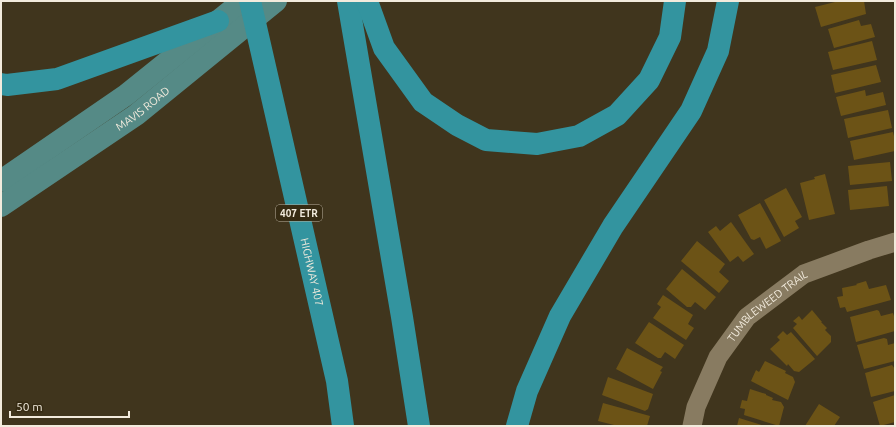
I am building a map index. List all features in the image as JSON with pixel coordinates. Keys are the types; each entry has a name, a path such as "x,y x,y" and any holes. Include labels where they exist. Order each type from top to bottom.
{"highway":[{"name":"HIGHWAY 407","path":"250,1 337,381 344,426"},
{"path":"348,1 419,426"},
{"path":"367,1 384,48 423,102 457,125 486,140 537,144 579,136 617,115 649,80 670,37 675,1"},
{"path":"518,426 527,391 560,316 613,226 691,111 718,52 728,1"},
{"path":"1,84 8,85 57,79 218,21"}],"main road":[{"name":"MAVIS ROAD","path":"1,181 126,96 243,1"},
{"name":"MAVIS ROAD","path":"1,206 136,115 224,45 276,1"}],"street":[{"name":"TUMBLEWEED TRAIL","path":"692,426 696,407 718,357 747,317 804,274 868,250 895,242"}],"building":[{"path":"839,1 864,1 866,14 821,27 815,7"},
{"path":"859,20 861,26 871,24 875,37 834,48 828,29"},
{"path":"872,41 877,60 833,70 828,52"},
{"path":"876,65 881,82 835,93 831,75"},
{"path":"865,90 866,96 883,92 886,105 841,116 836,97"},
{"path":"888,110 892,128 848,138 844,119"},
{"path":"893,132 895,151 854,160 850,141"},
{"path":"890,162 892,181 850,185 848,166"},
{"path":"825,174 835,214 809,220 800,183 815,179 814,177"},
{"path":"887,186 889,206 850,210 848,190"},
{"path":"786,188 802,217 795,221 799,228 784,237 764,200"},
{"path":"760,203 781,241 766,249 760,237 754,240 751,239 738,215"},
{"path":"731,222 754,254 743,262 738,256 730,262 708,232 716,226 720,231"},
{"path":"697,241 725,264 719,272 729,281 719,293 681,261"},
{"path":"682,269 716,297 705,310 695,302 691,307 687,307 666,289"},
{"path":"866,281 869,289 886,285 891,300 847,312 845,307 840,308 837,297 843,296 842,288 857,285 856,284"},
{"path":"663,295 693,315 688,324 694,328 686,340 653,318 661,307 657,304"},
{"path":"812,310 827,328 825,330 831,336 831,342 817,356 793,328 797,324 793,321 799,316 802,320"},
{"path":"877,310 881,316 893,313 895,319 895,331 856,342 850,317"},
{"path":"649,322 684,345 675,359 665,352 661,358 658,358 635,343"},
{"path":"783,331 787,335 791,332 815,359 799,372 794,371 788,364 787,366 770,349 780,340 777,337"},
{"path":"884,338 887,339 888,345 895,343 895,361 864,369 857,345"},
{"path":"627,348 663,367 653,389 616,369"},
{"path":"765,361 786,371 785,373 793,377 795,382 788,400 751,381 756,370 759,372"},
{"path":"892,365 895,369 895,391 871,397 865,373"},
{"path":"608,377 653,394 648,409 645,411 602,395"},
{"path":"750,389 766,394 773,398 772,400 781,402 784,407 779,426 744,415 745,409 740,408 742,400 747,401"},
{"path":"895,395 895,422 880,426 873,402"},
{"path":"603,403 650,416 647,426 618,426 598,421"},
{"path":"819,404 840,417 834,426 805,426"},
{"path":"739,418 765,426 737,426"}]}
